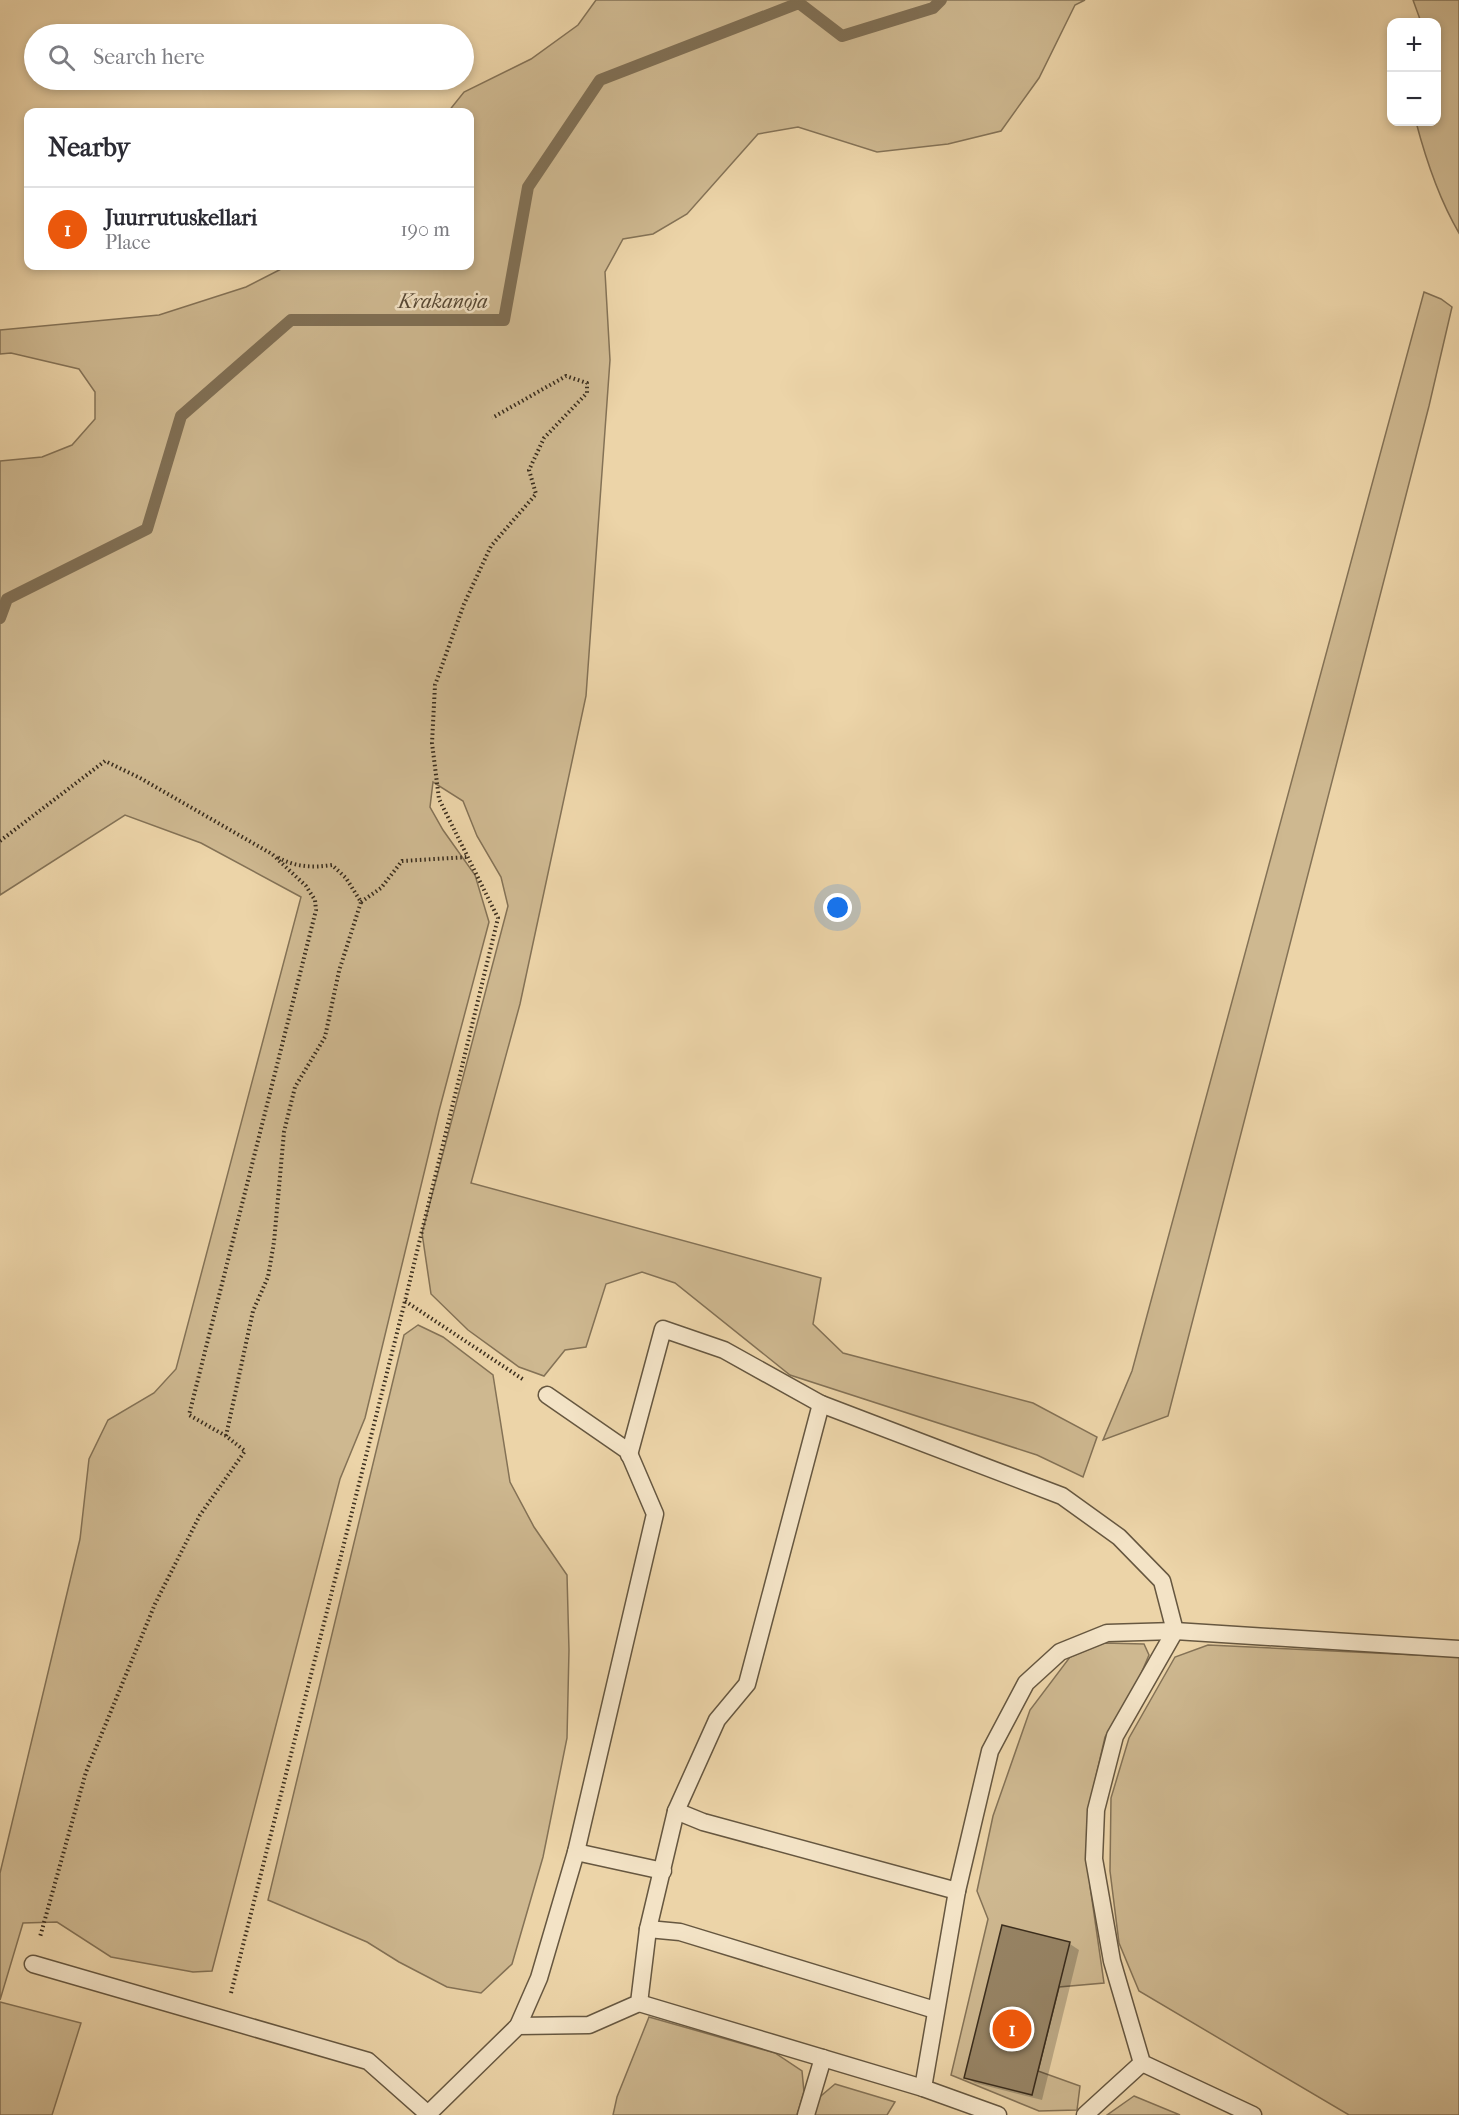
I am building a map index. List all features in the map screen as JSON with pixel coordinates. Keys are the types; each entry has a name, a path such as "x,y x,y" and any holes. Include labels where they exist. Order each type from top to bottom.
{"lane":[{"path":"629,1455 663,1329 724,1350 821,1404 1062,1496 1119,1537 1162,1581 1175,1630 1115,1736 1096,1810 1094,1858 1112,1961 1142,2063 1253,2115"},
{"path":"33,1964 369,2061 428,2115 518,2026 539,1978 576,1852 655,1514 628,1451 547,1395"},
{"path":"639,2003 648,1929 676,1811 717,1720 747,1684 821,1404"},
{"path":"923,2088 957,1891 990,1751 1026,1683 1060,1652 1107,1633 1175,1630 1459,1649"},
{"path":"676,1811 703,1822 957,1891"},
{"path":"576,1852 663,1871"},
{"path":"648,1929 680,1932 935,2010"},
{"path":"518,2026 589,2025 639,2003 923,2088 998,2115"},
{"path":"806,2115 823,2058"},
{"path":"1085,2115 1142,2063"}],"path":[{"path":"225,2018 405,1301 498,918 439,799 432,743 435,685 464,604 491,546 536,494 529,470 544,438 587,393 587,383 566,375 492,418"},
{"path":"0,841 105,761 140,778 288,863 311,868 332,865 346,878 361,902"},
{"path":"33,1964 86,1772 156,1604 200,1515 245,1451 226,1436 189,1414 316,910 315,900 306,886 272,854"},
{"path":"226,1436 253,1311 268,1277 274,1242 284,1132 295,1087 325,1037 339,971 361,902 381,888 402,861 468,857"},
{"path":"405,1301 547,1395"}],"shaded area":[{"path":"596,0 1085,0 1075,5 1039,78 1001,131 948,144 877,152 798,127 758,134 687,214 653,234 623,239 605,272 610,360 586,696 520,1004 471,1183 821,1278 813,1324 843,1353 1033,1403 1097,1437 1083,1477 1037,1455 790,1375 675,1283 642,1272 606,1284 586,1347 565,1350 544,1376 519,1367 468,1330 431,1294 422,1233 508,906 501,877 477,836 463,801 433,782 430,807 443,830 475,875 489,922 439,1111 365,1418 340,1479 212,1971 193,1972 111,1957 57,1922 23,1923 0,2000 0,1873 80,1539 89,1459 108,1420 154,1393 176,1369 301,897 201,843 125,815 0,895 0,461 42,457 72,445 95,419 95,392 79,369 11,353 0,354 0,330 159,315 246,287 279,270 474,270 474,108 451,108 464,92 474,90 474,87 531,59 578,25"},
{"path":"1413,0 1459,0 1459,233 1434,179 1417,126 1441,126 1441,18 1420,18"},
{"path":"1424,292 1441,299 1452,307 1429,406 1168,1416 1103,1440 1132,1371"},
{"path":"418,1325 443,1337 493,1375 510,1482 534,1527 567,1575 569,1650 567,1738 543,1857 512,1964 481,1993 447,1987 367,1942 268,1900 404,1335"},
{"path":"1104,1643 1144,1644 1149,1655 1134,1690 1105,1737 1088,1811 1090,1886 1104,1983 1059,1987 1038,2071 1080,2086 1077,2110 1039,2111 951,2075 988,1919 977,1891 993,1816 1030,1710 1070,1657"},
{"path":"1208,1645 1459,1657 1459,2115 1349,2115 1139,1991 1119,1943 1110,1871 1111,1798 1129,1738 1175,1657"},
{"path":"0,2002 81,2023 52,2115 0,2115"},
{"path":"649,2017 775,2053 802,2071 804,2092 797,2115 613,2115 617,2097"},
{"path":"835,2084 895,2102 887,2115 811,2115 815,2101"},
{"path":"1134,2096 1180,2115 1107,2115"}],"building":[{"path":"1002,1925 1070,1942 1032,2095 964,2078"}],"waterway":[{"name":"Krakanoja","path":"0,618 7,599 147,529 181,416 291,320 504,320 528,187 600,80 799,3 842,36 933,8 941,0"}],"place":[{"name":"Juurrutuskellari","path":"1012,2029"}]}
